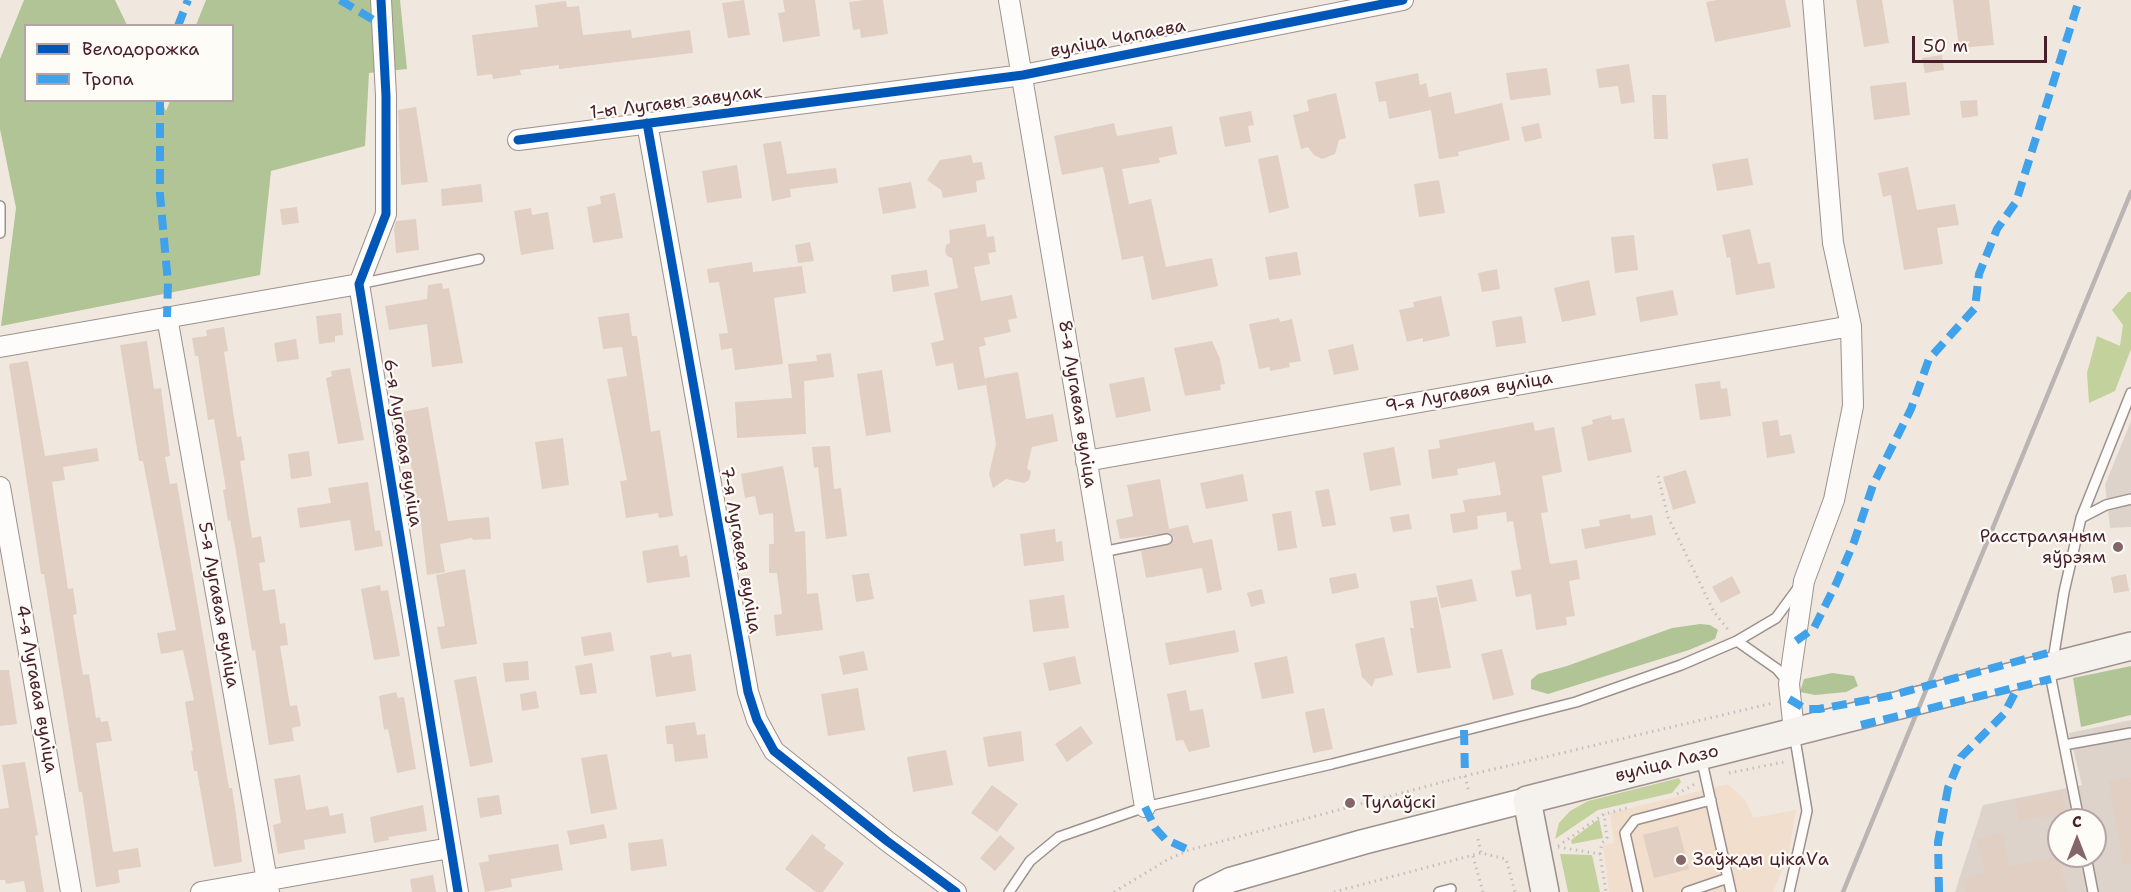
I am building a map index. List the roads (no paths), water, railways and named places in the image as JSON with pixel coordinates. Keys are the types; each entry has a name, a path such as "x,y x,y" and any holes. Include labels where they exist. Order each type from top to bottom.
{"main road":[{"name":"вуліца Лазо","path":"1527,800 1794,731 1919,702 2131,646"},
{"path":"1527,800 1545,892"}],"street":[{"path":"0,346 359,284 386,214 387,96 381,0"},
{"name":"8-я Лугавая вуліца","path":"1009,0 1145,807"},
{"name":"вуліца Чапаева","path":"838,98 1023,75 1402,0"},
{"path":"1794,731 1789,692 1804,581 1834,500 1853,406 1851,326 1833,243 1813,0"},
{"name":"1-ы Лугавы завулак","path":"518,140 838,98"},
{"name":"7-я Лугавая вуліца","path":"647,123 748,692 757,720 774,751 887,841 956,892"},
{"name":"6-я Лугавая вуліца","path":"359,284 458,892"},
{"name":"5-я Лугавая вуліца","path":"167,317 268,886"},
{"name":"9-я Лугавая вуліца","path":"1086,461 1851,326"},
{"name":"4-я Лугавая вуліца","path":"0,487 71,892"},
{"name":"вуліца Лазо","path":"1206,892 1527,800"},
{"path":"201,892 268,886 450,848"}],"lane":[{"path":"0,206 0,233"},
{"path":"359,284 479,259"},
{"path":"2077,808 2051,679 2052,666 2064,592 2081,518 2131,393"},
{"path":"2081,518 2106,505 2131,499"},
{"path":"1102,552 1167,539"},
{"path":"1009,892 1030,861 1059,837 1145,807 1332,764 1576,702 1681,665 1737,641 1776,618 1804,581"},
{"path":"1737,641 1777,669 1789,692"},
{"path":"1789,892 1807,811 1794,731"},
{"path":"2064,745 2131,733"},
{"path":"1701,756 1731,892"},
{"path":"1638,892 1625,833 1635,820 1711,800"},
{"path":"2088,868 2093,892"},
{"path":"1689,892 1728,878"},
{"path":"1440,892 1451,889"}],"railway":[{"path":"1843,892 2131,192"}],"place":[{"name":"Расстраляным яўрэям","path":"2118,547"},
{"name":"Тулаўскі","path":"1350,803"},
{"name":"Заўжды цікаVа","path":"1681,860"}]}
